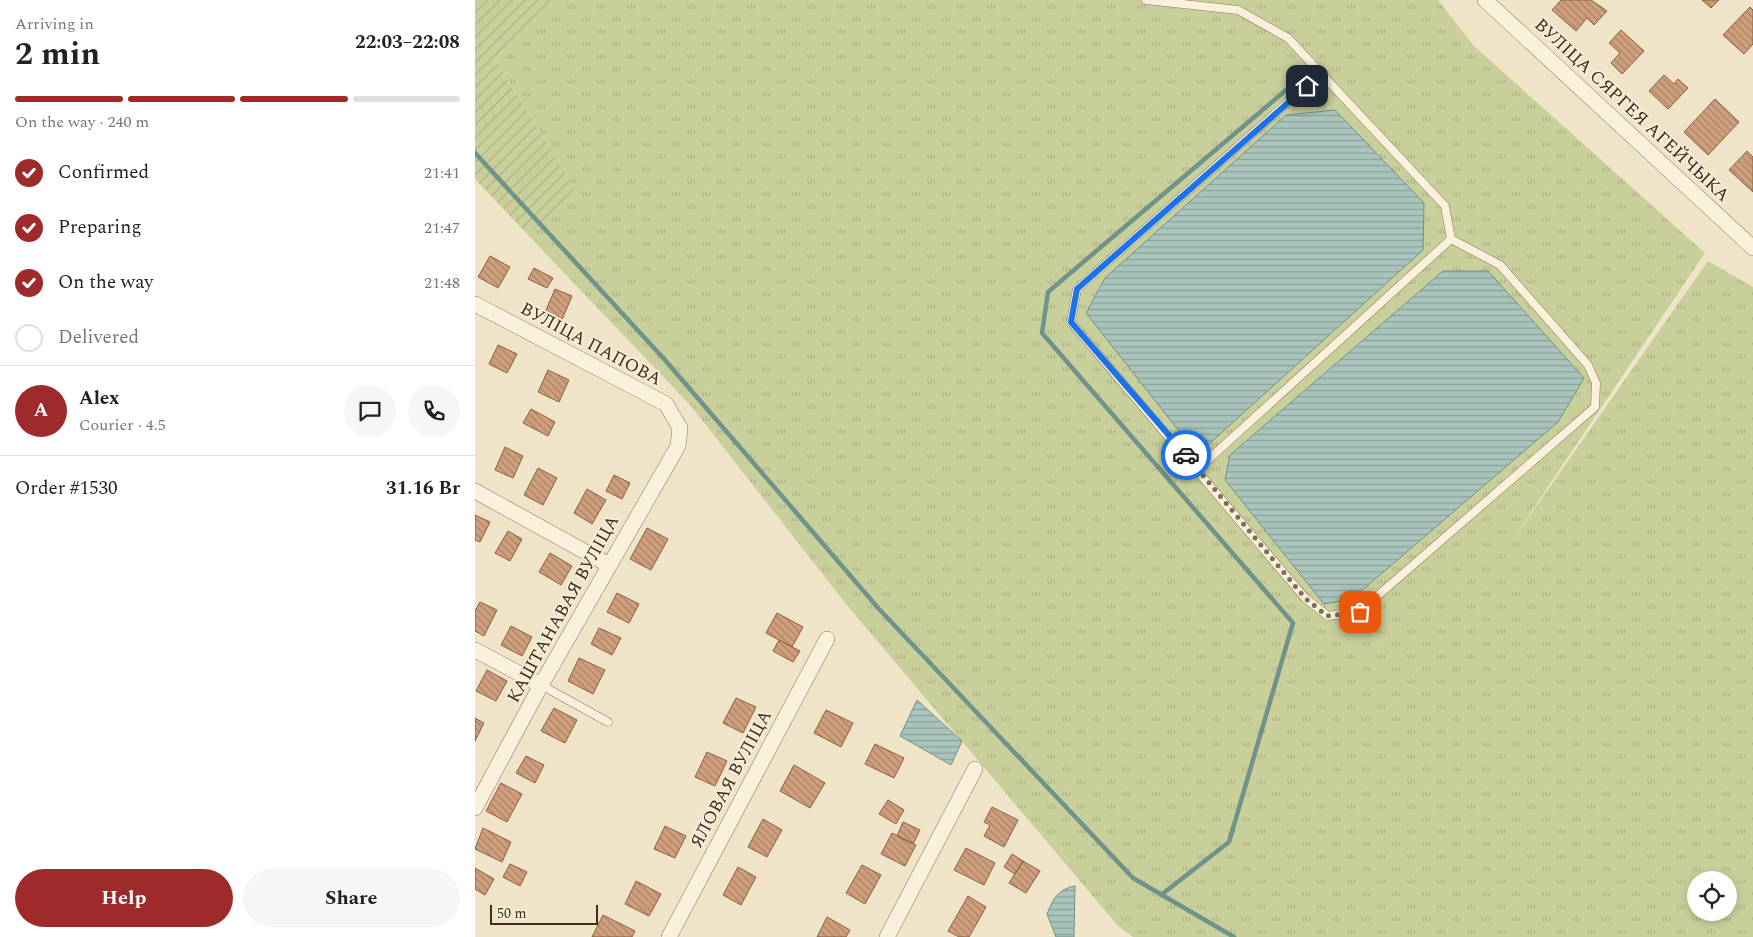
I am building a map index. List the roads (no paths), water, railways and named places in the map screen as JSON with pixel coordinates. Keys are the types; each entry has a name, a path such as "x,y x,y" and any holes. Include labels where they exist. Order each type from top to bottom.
{"street":[{"name":"ВУЛІЦА СЯРГЕЯ АГЕЙЧЫКА","path":"1485,0 1753,248"},
{"name":"ВУЛІЦА ПАПОВА","path":"475,304 666,404 680,428"},
{"name":"КАШТАНАВАЯ ВУЛІЦА","path":"475,808 541,685 678,446 680,428"},
{"path":"475,491 609,565"},
{"name":"ЯЛОВАЯ ВУЛІЦА","path":"669,937 827,639"},
{"path":"475,650 541,685"},
{"path":"887,937 975,769"}],"lane":[{"path":"1146,0 1237,10 1288,38 1445,206 1451,238"},
{"path":"1321,74 1077,289 1071,322 1198,469 1305,598 1327,616 1360,612 1595,407 1596,383 1587,365 1500,265 1451,238"},
{"path":"1198,469 1451,238"},
{"path":"541,685 608,722"}],"water":[{"path":"1335,110 1424,203 1423,250 1208,445 1186,440 1086,313 1105,278 1286,115"},
{"path":"1443,271 1488,271 1584,378 1558,422 1352,599 1324,604 1225,480 1230,455"},
{"path":"917,700 962,741 951,765 900,736"},
{"path":"1075,886 1074,937 1056,937 1047,914 1060,892"}],"waterway":[{"path":"1161,895 1229,842 1293,623 1042,333 1048,292 1292,85"},
{"path":"475,153 665,360 879,609 1133,878 1234,937"}]}
